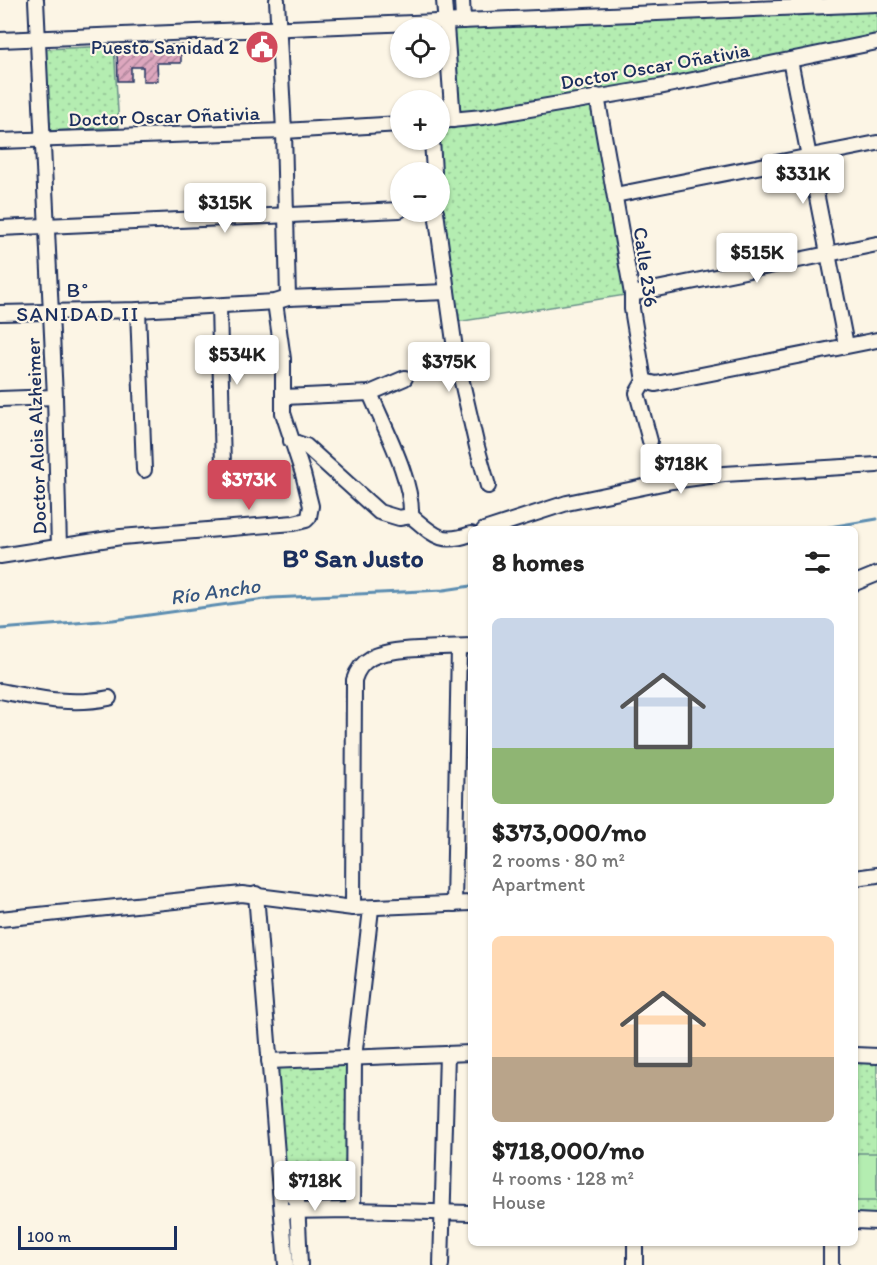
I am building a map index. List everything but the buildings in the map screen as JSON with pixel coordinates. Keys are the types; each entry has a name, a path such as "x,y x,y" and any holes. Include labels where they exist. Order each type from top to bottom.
{"street":[{"name":"Doctor Alois Alzheimer","path":"36,0 56,397 59,547"},
{"path":"0,556 122,537 294,523 306,520 310,511 310,500 283,413 281,300 286,215 277,0"},
{"path":"444,0 445,18"},
{"path":"462,0 463,21"},
{"path":"450,22 713,5 877,4"},
{"path":"0,40 390,24"},
{"name":"Doctor Oscar Oñativia","path":"450,121 659,87 877,42"},
{"path":"790,60 846,345"},
{"name":"Calle 236","path":"597,96 632,294 632,309 644,381 637,393 650,441"},
{"name":"Doctor Oscar Oñativia","path":"0,141 284,131 390,125"},
{"path":"615,195 877,143"},
{"path":"0,228 390,210"},
{"path":"437,222 456,356 477,447 489,486"},
{"path":"632,294 877,244"},
{"path":"0,313 138,310 447,292"},
{"path":"219,306 223,466"},
{"path":"138,310 144,470"},
{"path":"644,381 656,384 877,340"},
{"path":"284,397 370,393 405,378"},
{"path":"370,393 410,496 411,516"},
{"path":"0,399 56,397"},
{"path":"291,441 306,446 379,512 390,516 411,516 442,539 452,540 468,535"},
{"path":"496,526 567,502 672,481 724,474 877,465"},
{"path":"858,581 877,574"},
{"path":"352,908 354,680 356,672 369,659 377,655 465,647 454,904"},
{"path":"0,691 73,703 88,703 109,698"},
{"path":"858,878 877,875"},
{"path":"0,919 256,894 371,909 468,903"},
{"path":"256,894 286,1265"},
{"path":"352,1210 354,1058 371,909"},
{"path":"269,1061 468,1053"},
{"path":"441,1265 447,1054"},
{"path":"858,1055 877,1056"},
{"path":"279,1177 297,1201 300,1265"},
{"path":"282,1212 352,1210 468,1213"},
{"path":"858,1221 877,1222"},
{"path":"635,1246 635,1265"},
{"path":"831,1246 831,1265"}],"green space":[{"path":"877,4 877,42 598,97 632,294 451,323 441,222 450,222 450,162 438,162 434,150 450,150 450,119 452,119 449,78 450,22"},
{"path":"114,46 119,127 49,131 44,49"},
{"path":"858,1056 877,1056 877,1222 858,1221"},
{"path":"269,1061 354,1062 353,1210 298,1208 279,1177"},
{"path":"858,1153 877,1153 877,1201 858,1201"}],"waterway":[{"name":"Río Ancho","path":"836,526 877,519"},
{"name":"Río Ancho","path":"0,629 113,620 272,598 444,590 468,586"}],"place":[{"name":"Puesto Sanidad 2","path":"262,47"}],"district":[{"name":"B° SANIDAD II","path":"78,301"},
{"name":"Bº San Justo","path":"353,558"}]}
